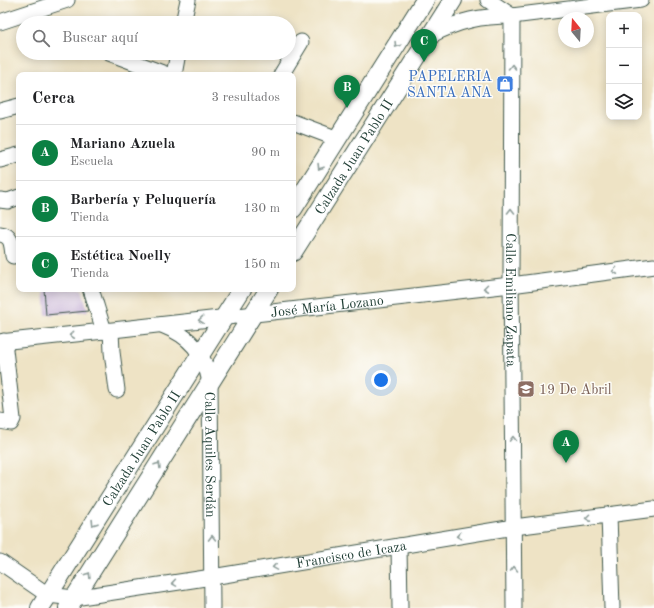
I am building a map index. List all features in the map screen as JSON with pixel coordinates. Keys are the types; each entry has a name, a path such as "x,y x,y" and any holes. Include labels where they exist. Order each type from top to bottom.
{"main road":[{"name":"Calzada Juan Pablo II","path":"296,204 425,0"},
{"name":"Calzada Juan Pablo II","path":"296,247 453,0"},
{"name":"Calzada Juan Pablo II","path":"44,602 240,292"},
{"name":"Calzada Juan Pablo II","path":"71,603 267,292"}],"street":[{"path":"18,16 67,0"},
{"path":"185,16 188,0"},
{"path":"488,0 512,16"},
{"path":"431,34 450,25 470,19 491,16 512,16 641,0"},
{"name":"Calle Emiliano Zapata","path":"512,16 511,285 514,608"},
{"path":"0,22 16,17"},
{"path":"296,49 300,42"},
{"path":"128,60 160,72"},
{"path":"175,72 177,60"},
{"path":"283,72 290,60"},
{"path":"0,111 16,107"},
{"path":"296,123 338,139"},
{"path":"0,160 16,156"},
{"path":"0,200 8,201 16,198"},
{"path":"0,234 4,234 9,237 12,243 13,256"},
{"name":"José María Lozano","path":"2,342 511,285 654,266"},
{"path":"92,292 108,331 118,390"},
{"name":"Calle Aquiles Serdán","path":"161,325 173,329 193,344 201,355 207,368 210,382 212,608"},
{"path":"0,422 11,423 13,419 2,342"},
{"name":"Francisco de Icaza","path":"44,602 71,603 212,577 514,527 654,509"},
{"path":"609,515 612,608"},
{"path":"399,546 400,608"},
{"path":"0,562 44,602"}],"building":[{"path":"44,292 83,292 88,311 46,315"}],"place":[{"name":"Estética Noelly","path":"424,62"},
{"name":"PAPELERIA SANTA ANA","path":"505,84"},
{"name":"Barbería y Peluquería","path":"347,108"},
{"name":"19 De Abril","path":"526,389"},
{"name":"Mariano Azuela","path":"566,463"}]}
